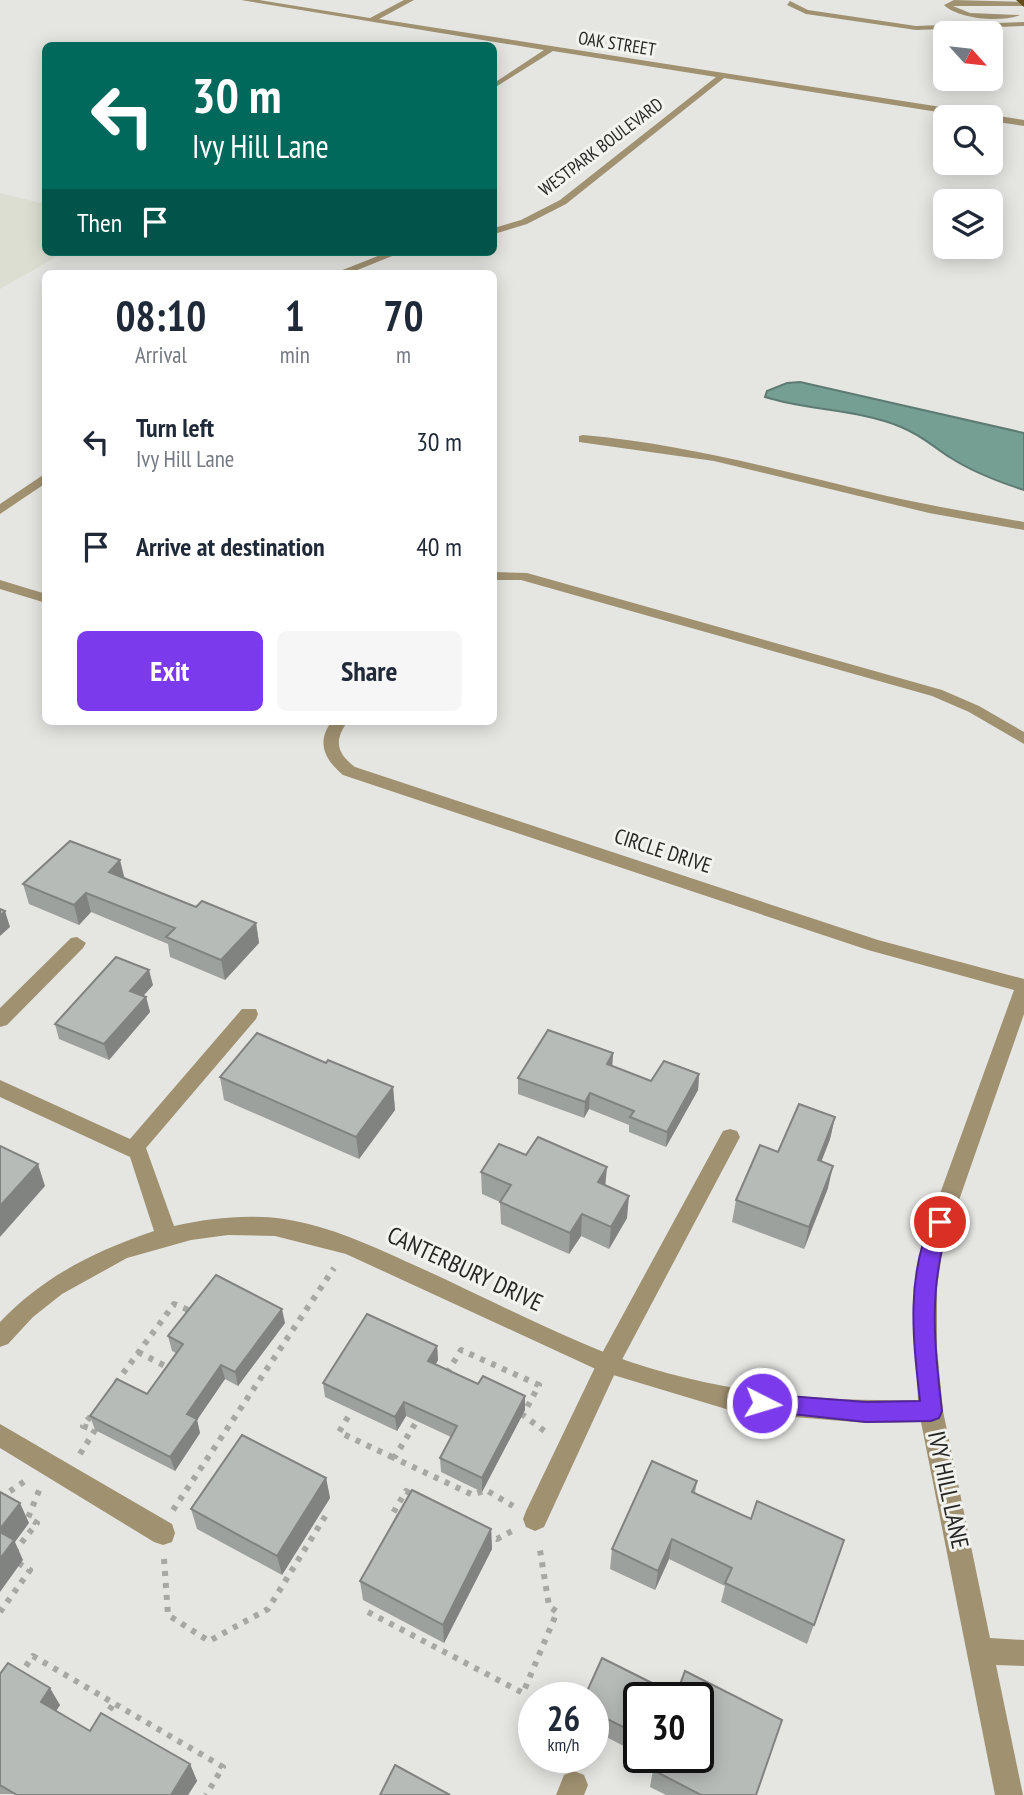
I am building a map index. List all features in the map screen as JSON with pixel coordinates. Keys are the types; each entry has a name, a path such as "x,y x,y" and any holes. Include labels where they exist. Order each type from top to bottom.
{"main road":[{"path":"1020,0 1024,4"}],"street":[{"name":"OAK STREET","path":"245,0 933,109"},
{"path":"371,20 410,0"},
{"path":"790,3 806,12 916,28 1024,24"},
{"path":"1022,15 970,10 957,6 1024,4"},
{"path":"497,84 551,49"},
{"name":"WESTPARK BOULEVARD","path":"497,230 524,222 563,202 722,76"},
{"path":"1003,120 1024,123"},
{"path":"348,270 386,256"},
{"path":"583,439 625,441 718,457 929,510 1024,526"},
{"path":"0,510 42,480"},
{"path":"497,576 522,576 899,681 974,709 1024,739"},
{"path":"0,584 42,597"},
{"name":"CIRCLE DRIVE","path":"337,725 328,738 329,750 335,761 349,771 874,945 1024,987"},
{"path":"0,1020 77,943"},
{"name":"IVY HILL LANE","path":"1009,1795 982,1651 931,1411 924,1289 932,1246 1024,987"},
{"path":"133,1150 249,1014"},
{"path":"0,1088 138,1152 167,1236"},
{"path":"535,1519 608,1364 730,1137"},
{"name":"CANTERBURY DRIVE","path":"0,1336 44,1296 87,1267 130,1247 167,1236 222,1226 266,1226 312,1233 352,1247 608,1364 736,1401 866,1412 931,1411"},
{"path":"0,1435 161,1532"},
{"path":"982,1651 1024,1653"}],"path":[{"path":"326,1515 268,1609 209,1641 167,1615 161,1532 334,1268"},
{"path":"107,1395 174,1304 191,1311"},
{"path":"443,1381 461,1350 539,1385 523,1415 568,1449"},
{"path":"138,1352 171,1370"},
{"path":"0,1612 30,1570 10,1558 37,1523 29,1518 58,1470 95,1430 83,1426 99,1405"},
{"path":"348,1417 339,1432 473,1495 486,1490 535,1519"},
{"path":"394,1458 415,1424"},
{"path":"401,1520 392,1516 406,1492 418,1497"},
{"path":"474,1527 497,1539 535,1519"},
{"path":"368,1612 523,1693 558,1612 549,1606 535,1519"},
{"path":"15,1681 33,1656 223,1767 205,1795"},
{"path":"96,1730 114,1703"}],"shaded area":[{"path":"0,193 42,203 42,256 58,256 0,289"},
{"path":"800,382 1024,433 1024,490 968,468 901,427 868,417 765,397 767,391 787,383"}],"building":[{"path":"70,841 120,860 109,872 196,907 202,901 256,923 221,960 166,937 175,928 86,893 74,905 23,884"},
{"path":"116,957 149,970 130,991 146,997 104,1044 55,1024"},
{"path":"548,1030 613,1053 607,1064 651,1081 664,1061 699,1074 667,1132 630,1117 634,1111 590,1093 585,1102 518,1078"},
{"path":"257,1033 326,1063 328,1060 393,1087 356,1137 220,1077"},
{"path":"799,1104 835,1117 818,1160 833,1166 809,1227 736,1200 760,1145 778,1152"},
{"path":"538,1137 607,1167 598,1182 629,1196 611,1227 582,1214 570,1233 500,1202 511,1185 481,1172 499,1144 526,1155"},
{"path":"0,1146 38,1164 0,1206"},
{"path":"216,1275 282,1309 235,1372 221,1365 187,1414 197,1419 170,1457 90,1416 117,1379 147,1394 183,1344 168,1336"},
{"path":"367,1314 437,1346 428,1361 478,1384 483,1376 525,1396 482,1478 440,1458 457,1426 404,1402 395,1417 323,1383"},
{"path":"242,1435 326,1478 277,1556 191,1509"},
{"path":"652,1461 697,1481 692,1492 751,1519 757,1501 844,1540 814,1625 725,1583 732,1568 672,1539 658,1571 612,1549"},
{"path":"412,1490 491,1529 443,1625 360,1581"},
{"path":"0,1492 20,1503 0,1529"},
{"path":"0,1532 14,1540 0,1559"},
{"path":"602,1658 650,1682 623,1682 623,1727 609,1720 609,1682 591,1682"},
{"path":"8,1663 50,1688 41,1702 90,1731 101,1713 190,1764 171,1795 17,1795 0,1785 0,1674"},
{"path":"685,1671 707,1682 681,1682"},
{"path":"714,1686 782,1720 756,1795 701,1795 659,1773 714,1773"},
{"path":"395,1765 450,1795 380,1795"}],"route":[{"path":"762,1403 866,1412 931,1411 924,1347 924,1289 932,1246 940,1222"}]}
